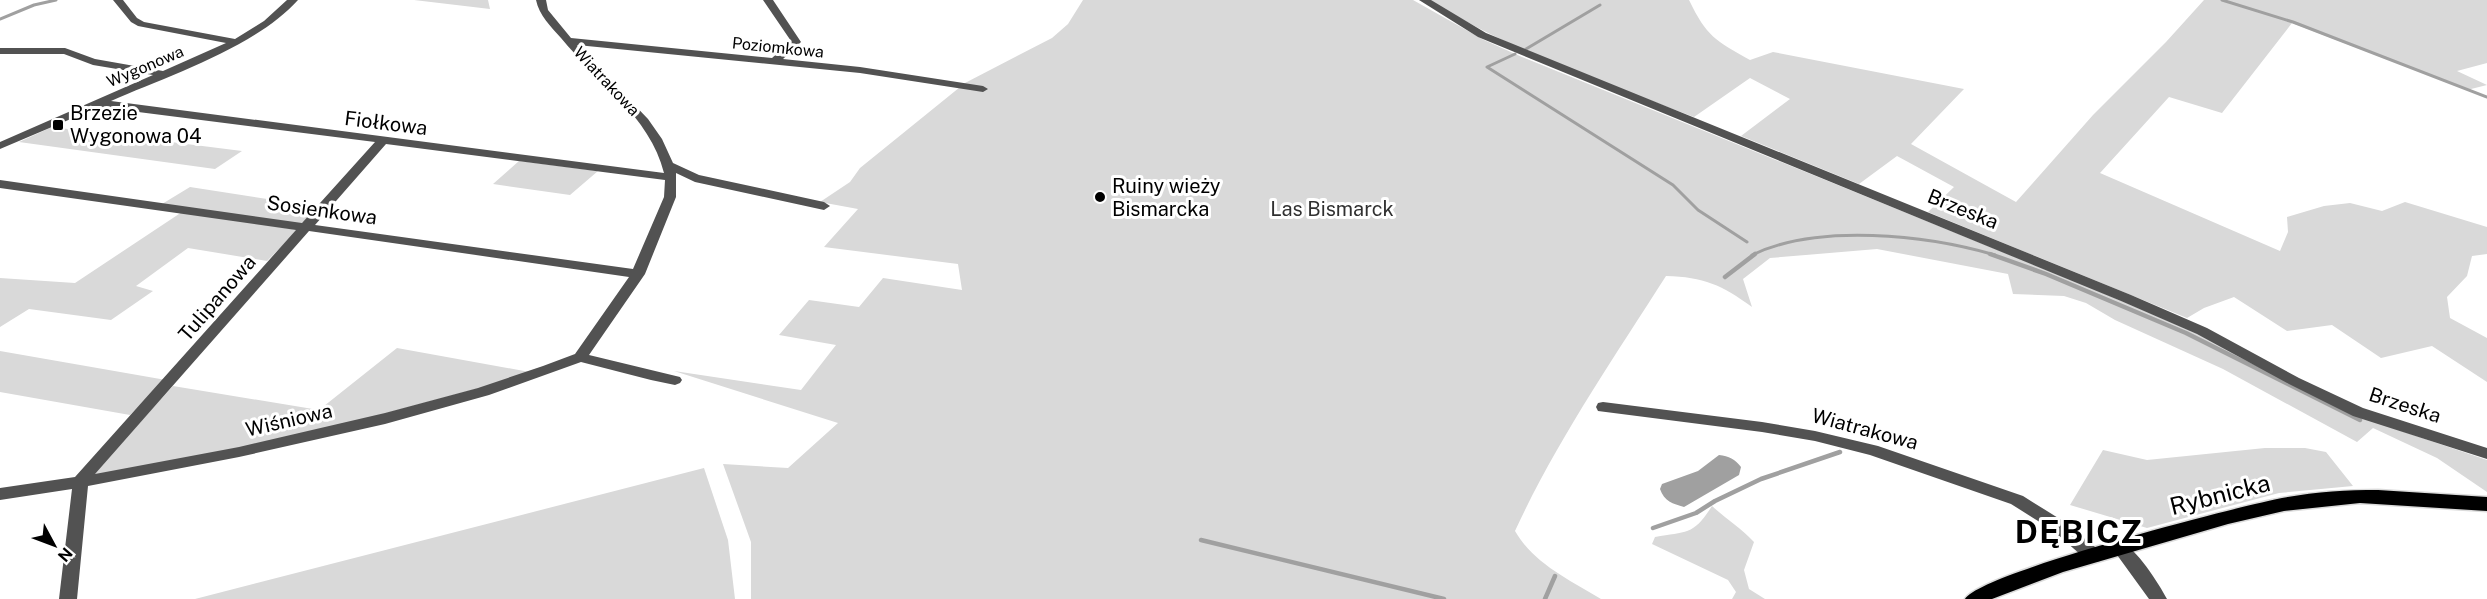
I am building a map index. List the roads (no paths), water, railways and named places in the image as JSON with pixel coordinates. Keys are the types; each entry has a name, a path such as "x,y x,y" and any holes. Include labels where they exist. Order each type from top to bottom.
{"main road":[{"name":"Rybnicka","path":"1975,599 2025,577 2224,517 2325,499 2358,497 2487,504"}],"street":[{"path":"118,0 134,20 141,24 237,42"},
{"name":"Wygonowa","path":"3,143 237,42 267,23 293,0"},
{"name":"Wiatrakowa","path":"542,0 543,9 585,60 636,110 671,176"},
{"path":"768,0 796,42 775,61"},
{"name":"Brzeska","path":"1424,0 1482,34 2126,297 2202,331 2294,381 2358,412 2482,451"},
{"name":"Poziomkowa","path":"569,41 860,70 983,89"},
{"path":"0,51 65,51 93,62 165,74"},
{"name":"Fiołkowa","path":"97,103 671,176"},
{"name":"Tulipanowa","path":"81,480 382,141"},
{"path":"671,176 696,177"},
{"path":"671,176 696,177 824,206"},
{"path":"671,176 670,197 638,274 580,357 649,377 675,380"},
{"name":"Sosienkowa","path":"0,184 638,274"},
{"name":"Wiśniowa","path":"0,494 158,469 400,416 538,374 580,357"},
{"name":"Wiatrakowa","path":"1603,406 1762,427 1815,436 1873,450 2017,500 2057,525 2094,556"},
{"path":"68,599 81,480"},
{"path":"2120,548 2136,566 2158,599"}],"waterway":[{"path":"0,19 34,5 56,0"},
{"path":"2222,0 2293,22 2487,97"},
{"path":"1526,49 1600,5"},
{"path":"1515,54 1487,67 1673,185 1698,210 1747,242"},
{"path":"1752,255 1779,245 1840,236 1906,238 1938,242 1995,255"},
{"path":"1725,277 1755,254"},
{"path":"1990,254 2046,274 2186,333 2360,420"},
{"path":"1653,528 1696,513 1715,501 1761,479 1840,452"},
{"path":"1201,540 1444,599"},
{"path":"1545,599 1555,576"}],"place":[{"name":"Brzezie Wygonowa 04","path":"58,125"},
{"name":"Ruiny wieży Bismarcka","path":"1100,197"}],"district":[{"name":"DĘBICZ","path":"2079,532"}],"park label":[{"name":"Las Bismarck","path":"1332,209"}]}
